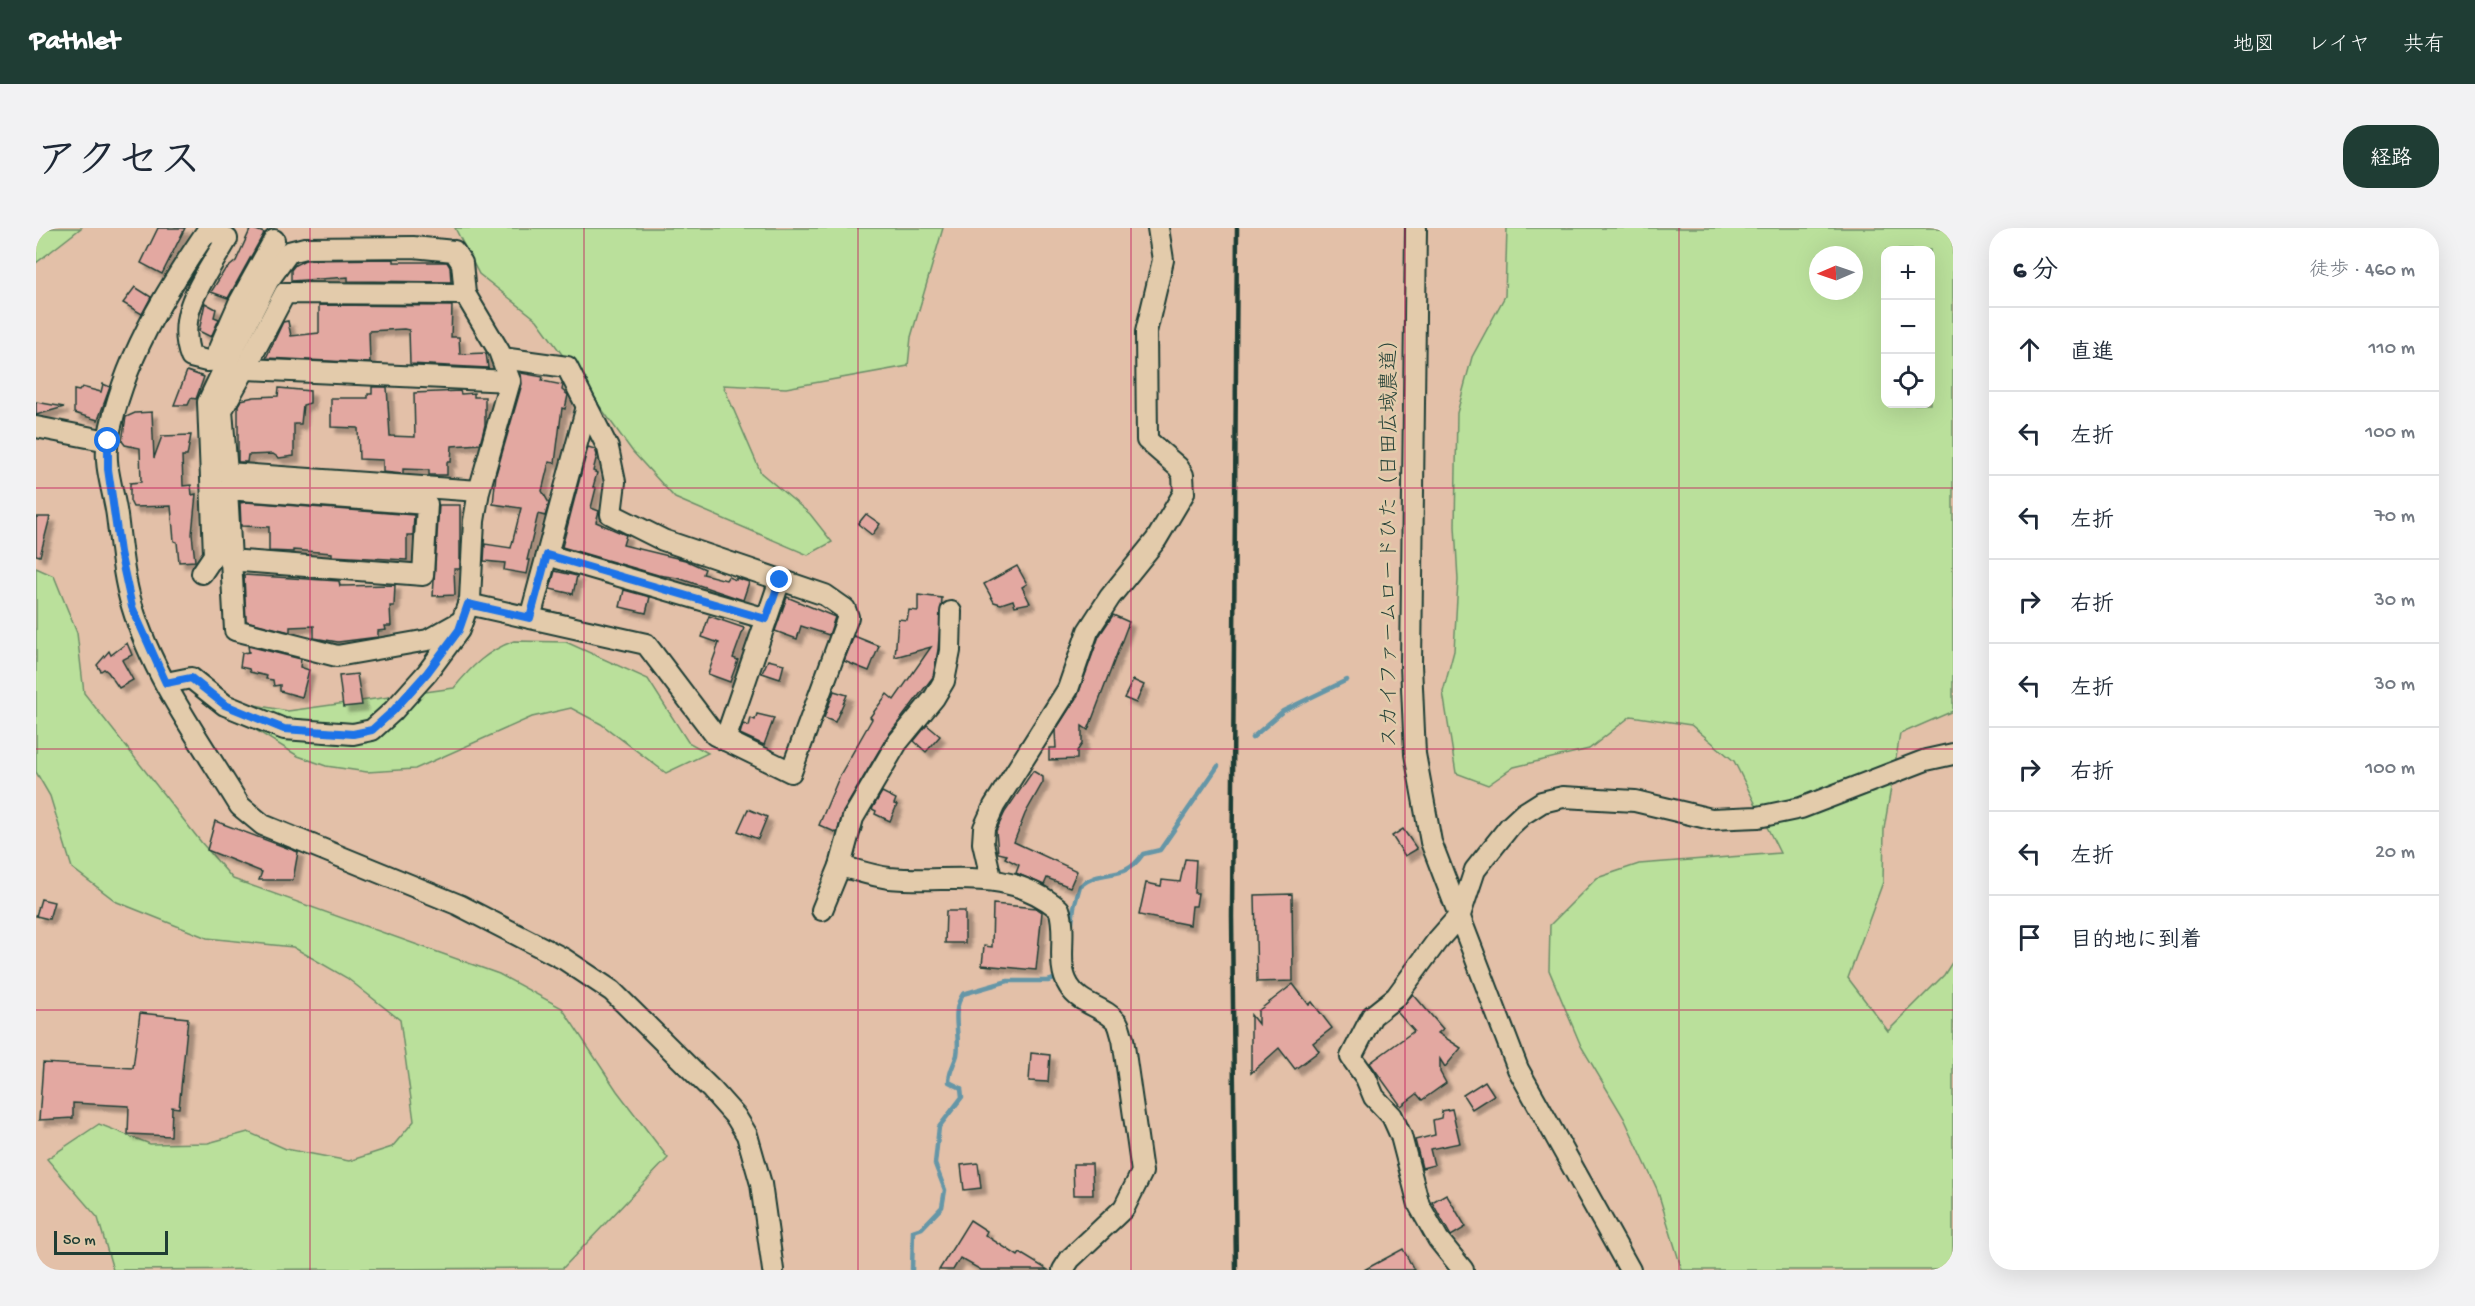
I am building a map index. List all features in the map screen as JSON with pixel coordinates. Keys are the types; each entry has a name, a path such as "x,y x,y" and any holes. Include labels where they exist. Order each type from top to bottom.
{"street":[{"path":"510,381 229,363 191,357 185,342 185,321 190,303 227,239 208,228 165,293 145,329 128,373 108,441 108,469 120,552 132,607 166,683 247,814 263,825 459,905 564,959 612,991 712,1090 736,1117 747,1135 761,1184 773,1270"},
{"path":"991,878 984,843 984,828 994,807 1068,689 1088,631 1110,597 1156,540 1184,493 1183,475 1178,467 1147,440 1146,332 1162,260 1158,228"},
{"name":"スカイファームロードひた（日田広域農道）","path":"1416,228 1411,665 1415,754 1431,842 1518,1069 1630,1270"},
{"path":"274,240 239,303 222,410 227,472 479,491"},
{"path":"166,683 191,678 225,705 284,729 353,734 372,730 393,711 427,673 459,630 465,613 479,491 510,381 502,358 465,294 462,263 454,251 413,247 305,248 289,252 268,281 208,402 214,555 202,573"},
{"path":"229,363 285,293 465,294"},
{"path":"229,560 423,575 427,504 226,489 229,560 235,630 337,656 428,640 465,613 530,618 646,644 715,735 791,772 848,617 844,609 825,595 663,540 611,514 615,482 608,448 567,367 502,358"},
{"path":"530,618 586,406"},
{"path":"36,427 108,441"},
{"path":"547,555 766,619"},
{"path":"725,740 780,580"},
{"path":"822,910 840,866 853,818 897,743 934,698 944,681 950,651 951,612"},
{"path":"1463,1270 1438,1239 1419,1204 1401,1136 1392,1116 1374,1097 1366,1078 1351,1057 1372,1016 1396,997 1437,941 1460,915 1474,870 1510,826 1522,814 1542,802 1563,797 1635,801 1711,819 1758,817 1801,808 1926,760 1953,754"},
{"path":"840,866 888,878 991,878 1041,897 1059,909 1062,921 1065,977 1078,998 1117,1022 1129,1066 1142,1172 1124,1208 1070,1259 1063,1270"}],"green space":[{"path":"36,228 81,228 36,263"},
{"path":"455,228 943,228 911,337 908,366 786,388 723,385 761,473 810,514 832,542 808,555 675,498 633,452 537,320 479,274"},
{"path":"1507,228 1953,228 1953,711 1900,734 1884,829 1883,882 1848,978 1888,1031 1944,975 1953,961 1953,1270 1682,1270 1657,1189 1624,1118 1581,1046 1549,970 1550,925 1597,878 1639,864 1780,853 1734,761 1691,725 1631,716 1589,749 1514,767 1488,785 1456,773 1443,692 1454,651 1458,580 1455,526 1457,413 1472,357 1505,296"},
{"path":"36,568 54,576 77,633 84,693 201,842 233,879 499,974 562,1008 617,1091 668,1158 563,1268 113,1270 98,1218 47,1159 99,1124 150,1144 208,1143 248,1132 286,1149 349,1161 392,1147 414,1121 400,1020 347,978 293,947 207,938 117,902 72,868 50,796 36,772"},
{"path":"514,641 566,642 648,679 688,742 708,753 666,773 601,724 571,708 532,717 415,769 367,772 326,766 298,756 228,713 238,702 288,711 454,688 481,660 496,649"}],"building":[{"path":"158,228 185,228 162,274 141,263"},
{"path":"251,228 264,233 228,298 211,292 224,271 236,261"},
{"path":"394,259 394,262 447,262 450,267 451,282 348,281 348,277 291,281 291,270 305,260"},
{"path":"135,287 151,297 142,314 123,303"},
{"path":"205,303 216,309 214,317 219,319 211,337 199,331"},
{"path":"319,305 452,306 451,337 459,337 460,354 486,353 488,368 410,364 409,330 404,329 369,331 370,363 266,358 283,322 288,321 291,336 319,333"},
{"path":"187,371 204,377 196,399 191,398 188,405 174,405"},
{"path":"521,373 543,377 542,381 563,385 562,390 568,395 565,409 562,408 555,463 549,462 542,491 549,503 545,516 538,514 527,560 530,560 527,574 504,570 505,563 484,561 485,544 511,548 521,508 493,504 496,474 522,384"},
{"path":"103,384 110,387 98,420 74,413 74,390 79,391 82,387 101,392"},
{"path":"372,387 387,387 390,436 415,437 414,393 460,391 461,394 474,393 474,397 485,397 485,425 480,444 452,446 451,462 447,462 447,475 429,475 429,470 403,469 403,474 383,472 383,460 359,459 358,428 331,427 331,398 368,398 368,394 372,394"},
{"path":"279,388 310,391 310,403 303,405 301,424 294,424 294,456 279,458 273,454 248,455 247,462 238,462 238,405 241,400 254,397 278,396"},
{"path":"36,402 64,407 36,415"},
{"path":"152,412 154,458 162,436 191,435 187,456 182,456 183,486 191,485 192,495 196,494 192,534 195,561 179,562 177,542 174,541 171,506 133,507 130,501 130,483 141,482 140,448 125,445 122,441 126,417 135,413"},
{"path":"588,447 595,449 597,455 593,471 597,473 593,487 596,488 591,508 599,511 596,522 626,535 623,545 685,560 705,569 703,574 726,580 728,577 749,582 743,600 678,578 658,575 562,547"},
{"path":"240,503 414,515 413,535 407,535 407,560 332,556 332,553 293,550 293,552 269,551 269,527 241,526"},
{"path":"439,505 460,505 460,569 454,569 455,595 433,596"},
{"path":"866,514 880,524 872,535 858,524"},
{"path":"36,517 50,517 40,556 36,555"},
{"path":"1017,566 1027,584 1022,587 1030,603 1015,606 1013,600 1001,604 994,602 984,584"},
{"path":"555,571 577,576 573,594 550,589"},
{"path":"244,575 339,581 340,586 395,585 394,606 390,606 391,626 385,626 386,630 378,631 378,637 338,642 314,638 314,626 290,627 290,632 246,621"},
{"path":"624,590 650,597 646,613 620,607"},
{"path":"918,595 942,598 938,650 933,677 887,737 843,812 837,833 819,825 840,775 872,719 870,717 887,694 894,700 931,647 895,657 898,619 907,620 909,610 918,611"},
{"path":"787,597 835,617 829,635 801,626 797,639 775,631"},
{"path":"1113,615 1129,622 1088,730 1082,726 1082,744 1077,751 1077,759 1049,760 1049,748 1056,748 1055,731 1078,695 1099,636"},
{"path":"709,616 744,628 733,658 738,660 730,682 708,674 719,643 702,637"},
{"path":"854,636 879,646 869,671 844,661"},
{"path":"127,643 132,655 122,660 133,680 119,688 108,672 104,669 101,671 97,665 109,651 111,655"},
{"path":"248,646 301,659 300,667 309,670 302,697 280,691 280,685 274,686 273,680 266,679 267,676 240,667 242,653 249,652"},
{"path":"768,660 784,664 780,679 762,673"},
{"path":"357,674 362,705 343,707 339,676"},
{"path":"1133,680 1144,685 1136,703 1124,698"},
{"path":"834,691 847,695 835,722 824,718"},
{"path":"757,714 774,718 764,745 740,734 743,724 749,726 751,718 755,720"},
{"path":"927,725 940,736 926,752 914,741"},
{"path":"1033,771 1043,777 1043,782 1025,814 1014,842 1077,871 1070,887 1047,878 1044,885 1016,873 1019,865 1005,858 1007,855 998,853 996,831 1005,812"},
{"path":"882,792 896,799 894,804 897,805 890,821 875,814 876,811 872,809"},
{"path":"748,809 767,817 758,839 738,831"},
{"path":"215,821 298,852 293,880 259,880 262,872 207,850"},
{"path":"1403,829 1417,849 1405,856 1392,836"},
{"path":"1185,859 1196,860 1194,893 1198,893 1196,906 1192,906 1190,925 1139,915 1146,883 1161,886 1162,880 1180,882"},
{"path":"1292,894 1293,981 1257,982 1255,895"},
{"path":"41,899 54,902 49,919 36,916"},
{"path":"993,904 1036,908 1042,912 1036,970 982,965 984,946 992,947"},
{"path":"946,911 965,911 965,943 945,943"},
{"path":"1293,984 1309,1005 1312,1002 1332,1028 1313,1043 1319,1051 1295,1069 1279,1048 1251,1073 1251,1015 1258,1024 1258,1011"},
{"path":"1413,994 1443,1029 1438,1033 1461,1048 1445,1067 1440,1059 1440,1072 1446,1083 1422,1100 1417,1094 1401,1106 1370,1063 1414,1031 1397,1012"},
{"path":"140,1013 188,1018 179,1108 172,1107 171,1136 128,1134 129,1106 73,1103 73,1118 39,1120 43,1063 133,1068"},
{"path":"1031,1053 1050,1055 1048,1082 1029,1081"},
{"path":"1485,1081 1494,1095 1472,1109 1463,1095"},
{"path":"1452,1109 1460,1143 1430,1149 1434,1165 1422,1168 1415,1140 1435,1135 1433,1120 1441,1118 1442,1111"},
{"path":"978,1163 981,1188 964,1190 961,1165"},
{"path":"1073,1164 1092,1164 1093,1195 1074,1195"},
{"path":"1446,1194 1466,1227 1451,1236 1432,1202"},
{"path":"970,1220 987,1231 985,1235 1018,1256 1020,1253 1048,1270 981,1270 960,1258 953,1270 939,1270"},
{"path":"1403,1249 1414,1270 1364,1270"}],"waterway":[{"path":"1252,738 1283,711 1347,680"},
{"path":"1071,930 1080,886 1097,877 1128,869 1143,854 1160,850 1218,766"},
{"path":"912,1270 913,1231 922,1228 942,1207 945,1190 935,1164 939,1127 962,1097 961,1088 949,1082 958,1047 956,1016 959,1001 963,994 1008,981 1048,981 1060,977"}],"railway":[{"path":"1236,1270 1232,917 1237,228"}],"route":[{"path":"108,441 108,469 117,516 120,552 132,607 166,683 191,678 225,705 284,729 353,734 372,730 393,711 427,673 459,630 468,604 530,618 547,555 766,619 780,580"}]}
